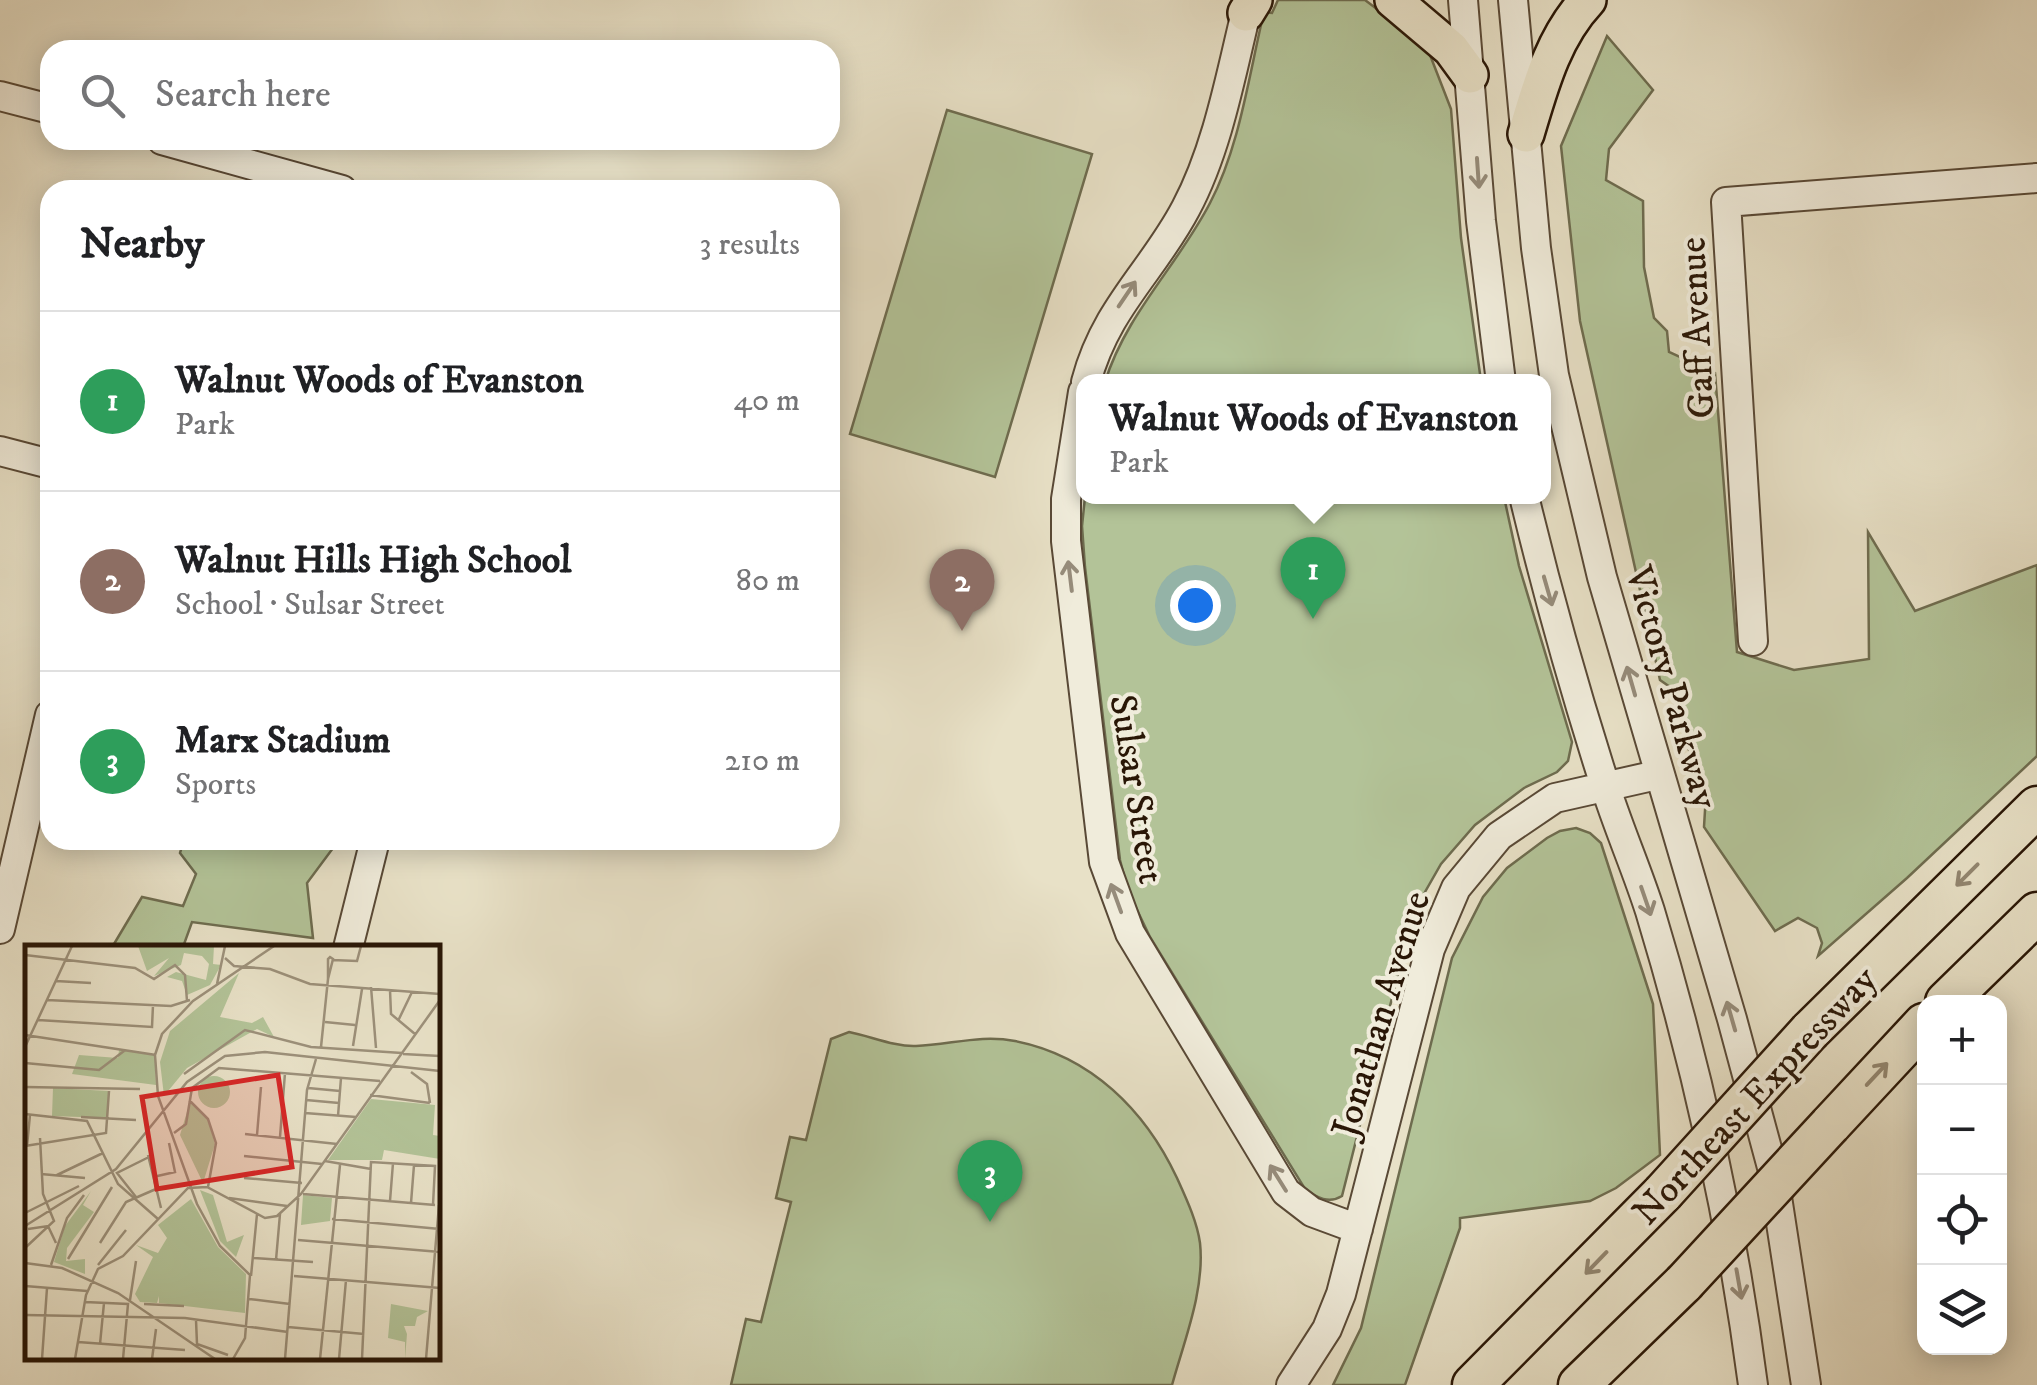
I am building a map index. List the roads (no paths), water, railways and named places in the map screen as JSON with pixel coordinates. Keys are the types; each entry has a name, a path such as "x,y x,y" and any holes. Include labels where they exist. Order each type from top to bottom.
{"highway":[{"name":"Northeast Expressway","path":"1473,1385 1663,1193 1810,1031 2037,807"},
{"path":"1953,995 2037,913"},
{"name":"Northeast Expressway","path":"1579,1385 1684,1283 1917,1031"}],"main road":[{"path":"1393,0 1451,50 1470,76"},
{"path":"1526,134 1544,72 1560,40 1588,0"}],"street":[{"path":"1463,0 1481,222 1500,374"},
{"name":"Victory Parkway","path":"1513,0 1536,248 1554,375 1602,578 1732,1019 1772,1170 1806,1385"},
{"path":"1089,374 1113,315 1185,211 1202,176 1250,4"},
{"path":"0,96 40,106"},
{"path":"198,150 306,180"},
{"name":"Gaff Avenue","path":"1753,641 1726,202 2037,178"},
{"name":"Sulsar Street","path":"1076,436 1066,500 1066,541 1104,862 1115,898 1148,966 1286,1192 1312,1212 1358,1230"},
{"path":"0,452 40,462"},
{"path":"1526,504 1605,784 1649,908 1690,1054 1740,1288 1753,1385"},
{"path":"0,929 40,757"},
{"name":"Jonathan Avenue","path":"1291,1385 1326,1329 1340,1294 1430,949 1456,888 1479,856 1522,817 1554,798 1658,774"},
{"path":"349,945 372,850"}],"place":[{"name":"Walnut Woods of Evanston","path":"1313,619"},
{"name":"Walnut Hills High School","path":"962,631"},
{"name":"Marx Stadium","path":"990,1222"}]}
